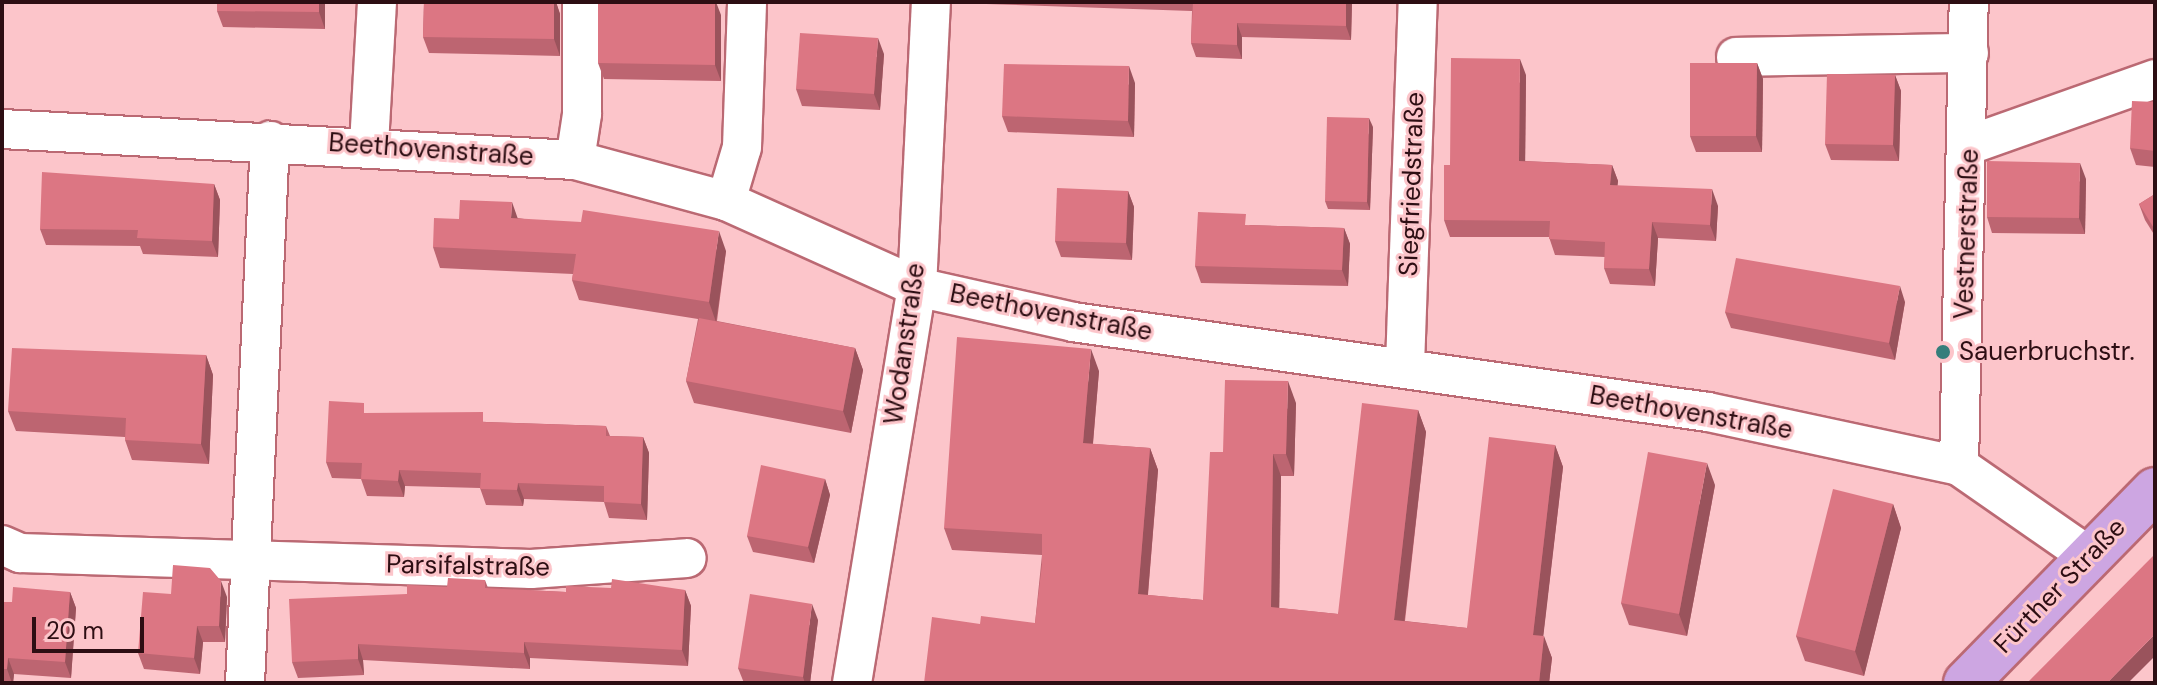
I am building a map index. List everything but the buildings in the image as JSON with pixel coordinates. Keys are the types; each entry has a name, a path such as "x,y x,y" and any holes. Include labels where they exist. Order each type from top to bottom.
{"main road":[{"name":"Fürther Straße","path":"1966,683 2087,555 2155,490"}],"street":[{"path":"369,145 377,2"},
{"path":"575,160 582,114 582,2"},
{"path":"726,201 742,147 747,2"},
{"name":"Wodanstraße","path":"852,683 917,287 931,2"},
{"name":"Siegfriedstraße","path":"1405,366 1418,2"},
{"name":"Vestnerstraße","path":"1959,466 1969,145 1969,2"},
{"path":"1736,57 1969,53"},
{"path":"1969,145 2155,79"},
{"name":"Beethovenstraße","path":"2,129 369,145 575,160 726,201 917,287 1073,322 1405,366 1708,412 1959,466 2087,555"},
{"path":"245,683 270,141"},
{"name":"Parsifalstraße","path":"2,545 20,553 531,569 687,558"}],"place":[{"name":"Sauerbruchstr.","path":"1943,352"}]}
